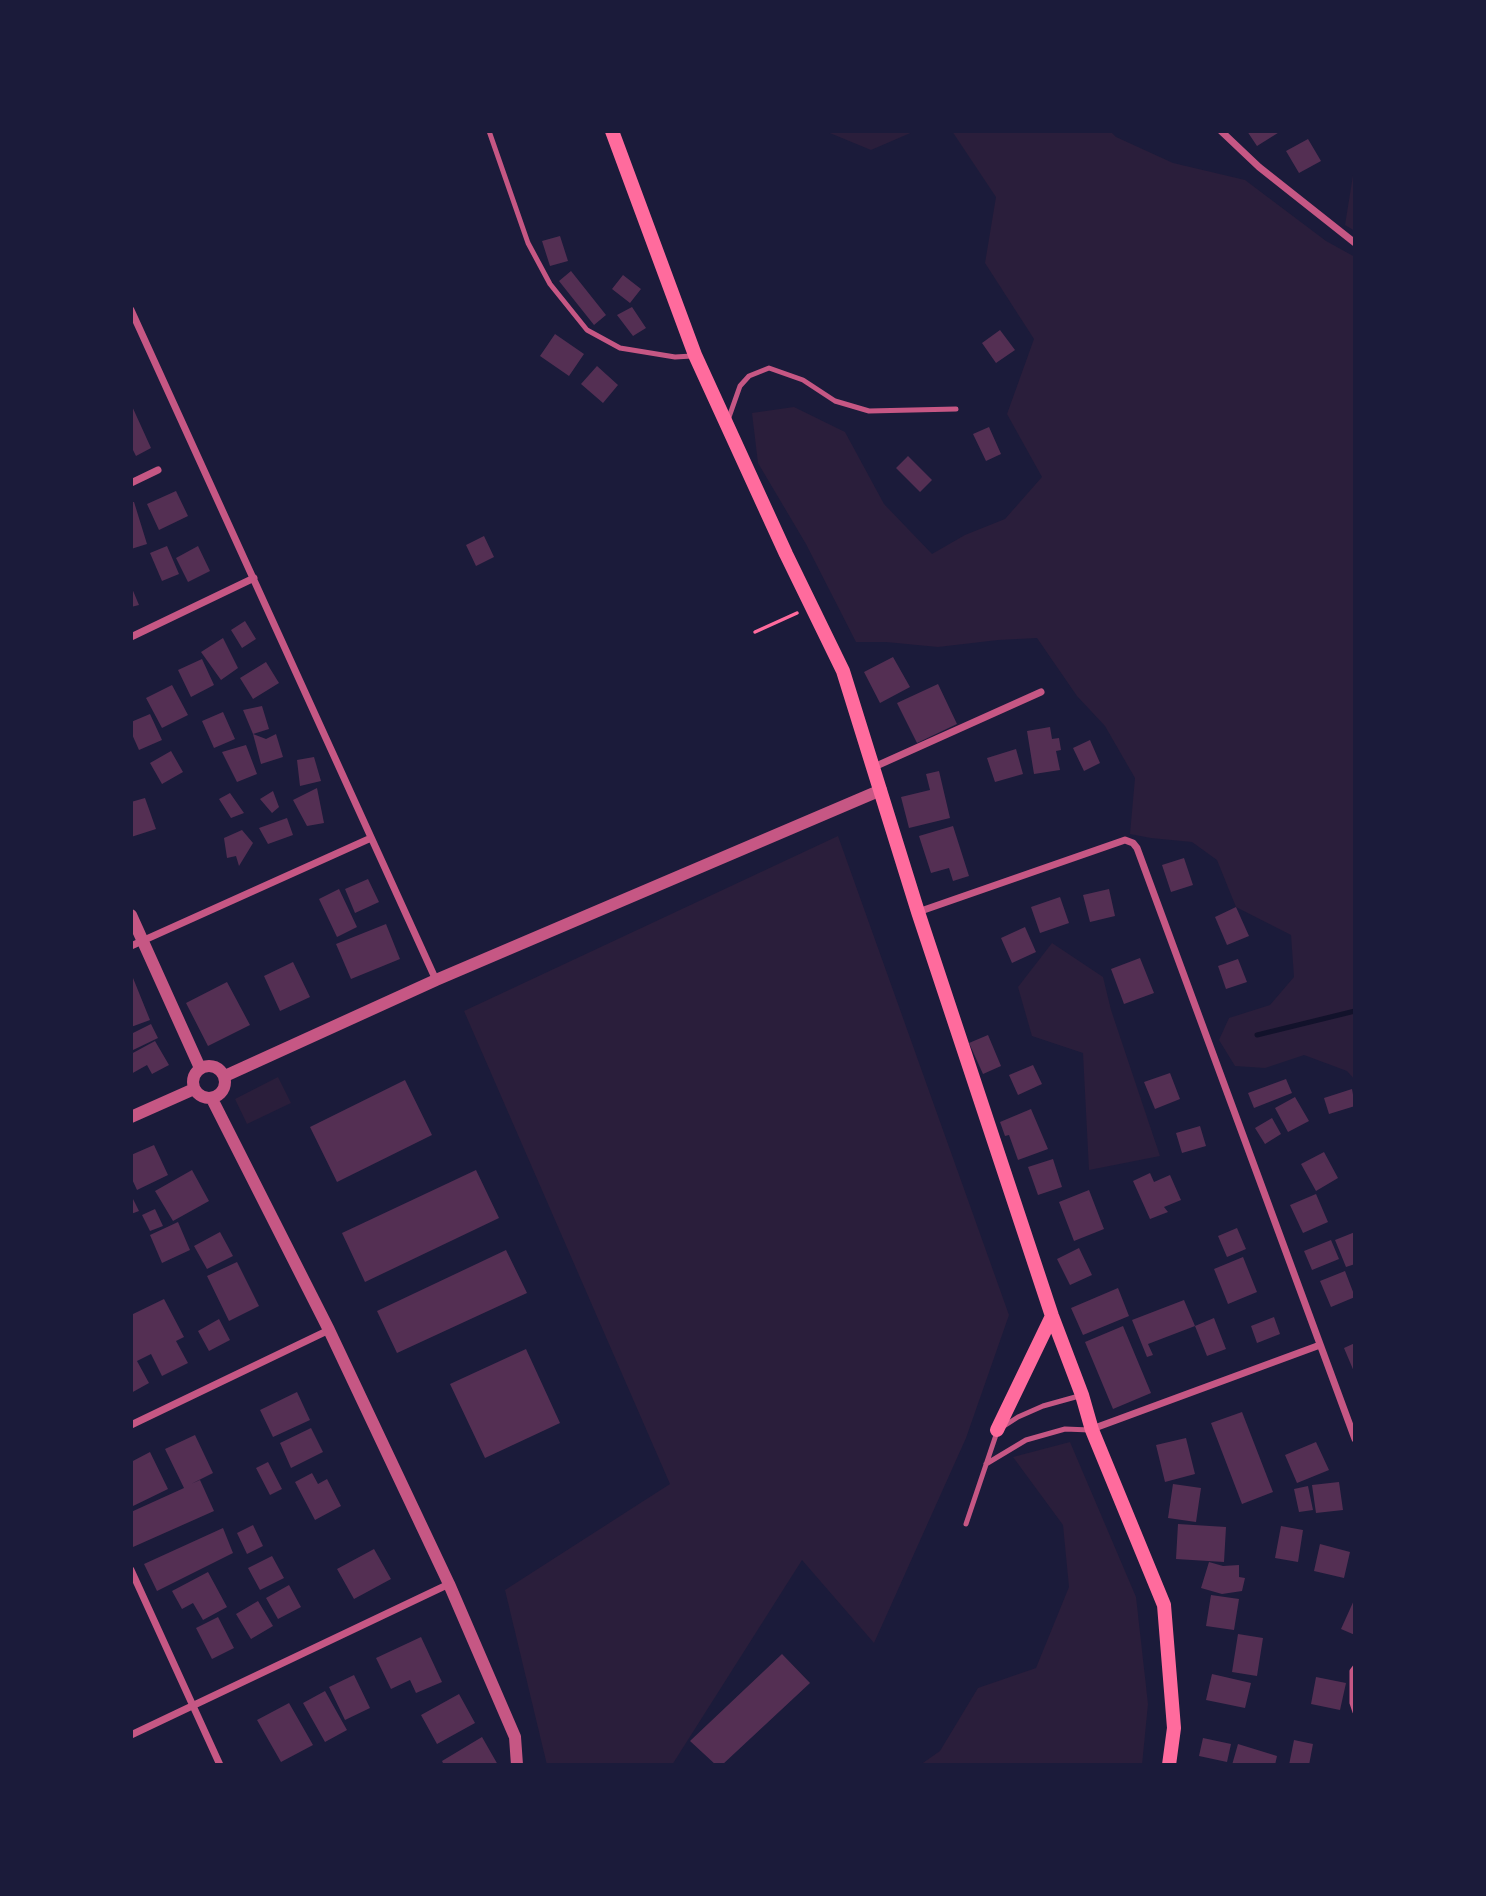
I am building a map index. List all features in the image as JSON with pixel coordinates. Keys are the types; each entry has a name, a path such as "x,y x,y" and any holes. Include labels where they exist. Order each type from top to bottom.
{"main road":[{"path":"612,131 695,355 844,671 918,912 1052,1316 1082,1395 1091,1430 1164,1605 1174,1728 1169,1765"},
{"path":"998,1430 1052,1316"}],"street":[{"path":"1221,131 1259,167 1355,243"},
{"path":"131,310 436,980"},
{"path":"131,483 158,470"},
{"path":"131,637 254,579"},
{"path":"874,767 1041,692"},
{"path":"225,1076 436,980 881,790"},
{"path":"137,943 371,838"},
{"path":"918,912 1125,840 1133,843 1355,1439"},
{"path":"131,915 137,943 200,1068"},
{"path":"214,1066 225,1076 224,1091 212,1099 204,1098 194,1088 195,1074 200,1068 214,1066"},
{"path":"131,1117 194,1088"},
{"path":"212,1099 329,1330 449,1584 515,1737 517,1765"},
{"path":"131,1425 329,1330"},
{"path":"1091,1430 1320,1345"},
{"path":"131,1570 220,1765"},
{"path":"131,1735 449,1584"}],"lane":[{"path":"489,131 528,243 550,284 587,330 620,348 675,357 695,355"},
{"path":"726,425 740,386 750,376 769,368 803,380 835,401 869,411 956,409"},
{"path":"966,1524 998,1430 1043,1406 1082,1395"},
{"path":"986,1464 1035,1437 1065,1429 1091,1430"},
{"path":"1355,1667 1352,1671 1352,1703 1355,1712"}],"path":[{"path":"755,632 812,607"}],"shaded area":[{"path":"825,131 915,131 871,150"},
{"path":"952,131 1110,131 1116,137 1173,163 1245,180 1326,241 1355,257 1355,1080 1347,1071 1304,1055 1265,1068 1235,1066 1219,1040 1229,1018 1270,1005 1294,977 1291,935 1236,907 1217,860 1192,842 1130,834 1135,778 1105,726 1077,696 1037,638 938,647 856,642 806,544 758,463 752,413 794,407 845,432 884,504 932,554 965,535 1005,519 1042,477 1007,414 1034,339 985,263 996,197"},
{"path":"1355,163 1355,231 1345,225"},
{"path":"838,836 1009,1315 966,1438 874,1643 802,1560 672,1765 547,1765 505,1590 670,1484 464,1011"},
{"path":"1052,943 1103,977 1111,1010 1160,1156 1089,1170 1083,1053 1032,1036 1018,987"},
{"path":"278,1077 291,1103 247,1124 235,1099"},
{"path":"1070,1442 1136,1597 1148,1704 1142,1765 920,1765 940,1751 978,1688 1036,1668 1069,1587 1063,1525 1013,1457"}],"building":[{"path":"1247,131 1281,131 1257,146"},
{"path":"1308,139 1321,161 1299,173 1286,151"},
{"path":"560,236 568,261 550,266 542,241"},
{"path":"571,271 606,315 594,325 559,281"},
{"path":"623,275 641,289 630,303 612,289"},
{"path":"632,307 646,328 633,336 617,315"},
{"path":"1000,330 1015,350 996,363 982,343"},
{"path":"555,334 584,354 569,376 540,356"},
{"path":"597,366 618,385 603,403 581,384"},
{"path":"131,404 151,448 136,456 131,446"},
{"path":"989,427 1001,454 986,461 973,434"},
{"path":"908,456 932,480 920,492 896,468"},
{"path":"176,491 188,516 159,530 147,504"},
{"path":"131,502 134,502 147,544 131,549"},
{"path":"484,536 494,557 476,566 466,545"},
{"path":"167,546 179,574 162,581 150,553"},
{"path":"198,546 210,571 188,582 176,558"},
{"path":"131,586 139,605 131,607"},
{"path":"245,621 256,639 242,648 231,630"},
{"path":"223,638 238,668 221,680 201,652"},
{"path":"893,657 910,687 880,703 864,672"},
{"path":"202,659 214,685 191,697 178,670"},
{"path":"266,662 279,683 253,699 240,678"},
{"path":"938,684 957,724 917,743 897,703"},
{"path":"172,685 188,715 162,728 146,698"},
{"path":"262,706 269,729 253,734 243,710"},
{"path":"223,712 235,739 214,748 202,721"},
{"path":"150,714 162,740 139,750 131,732 131,722"},
{"path":"1050,727 1052,739 1059,738 1061,750 1056,751 1060,770 1034,774 1027,731"},
{"path":"253,734 266,739 276,734 283,757 261,764"},
{"path":"1090,740 1100,763 1084,771 1073,748"},
{"path":"246,745 257,774 237,782 222,752"},
{"path":"1016,749 1023,774 995,782 987,758"},
{"path":"171,751 183,772 162,784 150,763"},
{"path":"314,757 321,781 300,786 297,760"},
{"path":"939,771 950,818 909,828 901,797 930,790 926,774"},
{"path":"317,788 324,823 307,826 293,800"},
{"path":"273,791 279,807 272,813 260,799"},
{"path":"230,793 244,813 231,818 219,799"},
{"path":"145,798 156,829 131,837 131,802"},
{"path":"287,818 293,835 268,844 259,828"},
{"path":"953,826 969,876 953,881 949,868 931,873 919,836"},
{"path":"242,830 253,843 239,866 236,856 227,858 224,838"},
{"path":"1184,858 1193,885 1171,892 1162,865"},
{"path":"368,879 379,902 355,913 345,889"},
{"path":"339,889 357,927 337,937 319,899"},
{"path":"1109,889 1115,916 1090,922 1083,895"},
{"path":"1060,897 1069,923 1040,933 1031,907"},
{"path":"1236,907 1249,936 1227,945 1215,917"},
{"path":"386,924 400,959 351,979 336,944"},
{"path":"1025,927 1036,952 1012,963 1001,938"},
{"path":"1140,958 1154,993 1124,1004 1111,969"},
{"path":"1238,959 1247,982 1226,989 1218,966"},
{"path":"293,962 310,997 280,1011 264,976"},
{"path":"131,978 150,1020 131,1027"},
{"path":"227,982 250,1025 208,1046 186,1003"},
{"path":"151,1024 158,1038 131,1051 131,1034"},
{"path":"988,1035 1001,1066 983,1074 969,1043"},
{"path":"155,1041 169,1065 152,1074 147,1065 131,1074 131,1054"},
{"path":"1033,1065 1042,1084 1018,1095 1009,1075"},
{"path":"1170,1073 1180,1099 1155,1109 1144,1082"},
{"path":"1286,1079 1292,1093 1254,1108 1248,1093"},
{"path":"405,1080 432,1135 337,1182 310,1127"},
{"path":"1352,1089 1355,1106 1329,1114 1324,1098"},
{"path":"1295,1097 1309,1121 1288,1132 1275,1108"},
{"path":"1031,1109 1048,1149 1018,1160 1009,1135 1005,1136 1000,1122"},
{"path":"1272,1118 1281,1134 1265,1144 1255,1128"},
{"path":"1200,1126 1206,1146 1182,1153 1176,1133"},
{"path":"154,1145 168,1175 137,1190 131,1177 131,1155"},
{"path":"1324,1152 1338,1178 1316,1191 1301,1164"},
{"path":"1053,1159 1062,1187 1038,1195 1028,1167"},
{"path":"192,1170 209,1201 173,1221 155,1191"},
{"path":"476,1170 499,1218 365,1282 342,1233"},
{"path":"1150,1173 1154,1182 1170,1175 1181,1200 1164,1207 1168,1212 1150,1219 1133,1181"},
{"path":"1089,1190 1104,1229 1074,1241 1059,1202"},
{"path":"1316,1194 1328,1222 1303,1233 1290,1205"},
{"path":"131,1195 139,1211 131,1214"},
{"path":"155,1209 163,1226 150,1231 142,1215"},
{"path":"178,1222 190,1250 162,1263 150,1235"},
{"path":"1237,1228 1246,1249 1227,1257 1218,1236"},
{"path":"220,1232 233,1256 207,1269 194,1246"},
{"path":"1355,1232 1355,1264 1346,1267 1335,1240"},
{"path":"1331,1240 1339,1259 1312,1270 1304,1251"},
{"path":"1079,1248 1092,1275 1070,1285 1057,1259"},
{"path":"506,1250 527,1293 397,1353 377,1311"},
{"path":"1243,1257 1257,1292 1228,1304 1214,1269"},
{"path":"237,1262 259,1306 229,1321 207,1276"},
{"path":"1345,1271 1355,1297 1331,1307 1320,1281"},
{"path":"1118,1288 1129,1316 1083,1335 1071,1308"},
{"path":"164,1299 184,1337 176,1341 188,1363 162,1376 151,1354 137,1361 149,1383 131,1393 131,1315"},
{"path":"1184,1300 1195,1326 1148,1344 1153,1355 1147,1357 1132,1320"},
{"path":"1274,1317 1280,1334 1257,1343 1251,1326"},
{"path":"1214,1318 1226,1349 1207,1356 1195,1326"},
{"path":"219,1319 230,1340 209,1351 198,1331"},
{"path":"1123,1326 1151,1393 1113,1409 1085,1342"},
{"path":"1355,1343 1355,1374 1344,1348"},
{"path":"526,1349 560,1423 485,1458 450,1384"},
{"path":"297,1392 310,1420 273,1437 260,1410"},
{"path":"1242,1412 1273,1492 1242,1504 1211,1423"},
{"path":"311,1428 323,1452 291,1468 280,1443"},
{"path":"195,1435 213,1473 191,1484 200,1480 214,1511 133,1547 131,1512 184,1488 165,1449"},
{"path":"1186,1438 1195,1474 1165,1482 1156,1445"},
{"path":"1316,1442 1329,1470 1297,1483 1285,1455"},
{"path":"150,1452 168,1489 131,1507 131,1462"},
{"path":"268,1462 282,1489 270,1495 256,1468"},
{"path":"312,1473 318,1484 327,1479 341,1506 315,1520 295,1482"},
{"path":"1339,1482 1343,1510 1316,1513 1312,1485"},
{"path":"1173,1484 1201,1488 1196,1522 1168,1518"},
{"path":"1308,1486 1313,1510 1299,1512 1294,1489"},
{"path":"1178,1524 1226,1527 1224,1562 1176,1559"},
{"path":"253,1525 263,1546 247,1554 237,1533"},
{"path":"1281,1526 1303,1530 1298,1562 1275,1558"},
{"path":"223,1528 233,1553 157,1591 144,1564"},
{"path":"1320,1544 1350,1552 1344,1578 1314,1571"},
{"path":"374,1549 391,1579 354,1599 337,1569"},
{"path":"272,1556 284,1578 260,1590 248,1568"},
{"path":"1209,1562 1223,1566 1239,1565 1239,1577 1245,1578 1242,1591 1222,1594 1201,1588"},
{"path":"208,1572 227,1607 203,1620 193,1603 182,1609 172,1591"},
{"path":"289,1585 301,1607 278,1619 266,1598"},
{"path":"1211,1595 1239,1599 1234,1630 1206,1626"},
{"path":"1355,1598 1355,1635 1341,1629"},
{"path":"258,1601 273,1626 251,1639 236,1614"},
{"path":"218,1617 234,1648 212,1659 196,1628"},
{"path":"1238,1634 1263,1638 1257,1676 1232,1672"},
{"path":"421,1637 442,1682 416,1693 410,1680 391,1689 376,1658"},
{"path":"782,1654 810,1683 722,1765 716,1765 690,1741"},
{"path":"1212,1674 1251,1683 1245,1708 1206,1700"},
{"path":"354,1675 370,1708 345,1720 329,1687"},
{"path":"1316,1677 1346,1683 1340,1710 1311,1704"},
{"path":"325,1691 347,1730 325,1742 303,1703"},
{"path":"459,1694 475,1723 437,1744 421,1715"},
{"path":"289,1703 313,1745 281,1762 257,1720"},
{"path":"482,1737 498,1765 444,1765 442,1761"},
{"path":"1203,1738 1231,1744 1227,1762 1199,1756"},
{"path":"1294,1740 1313,1744 1309,1765 1289,1765"},
{"path":"1238,1744 1277,1756 1275,1765 1232,1765"}],"waterway":[{"path":"1257,1035 1355,1011"}]}
